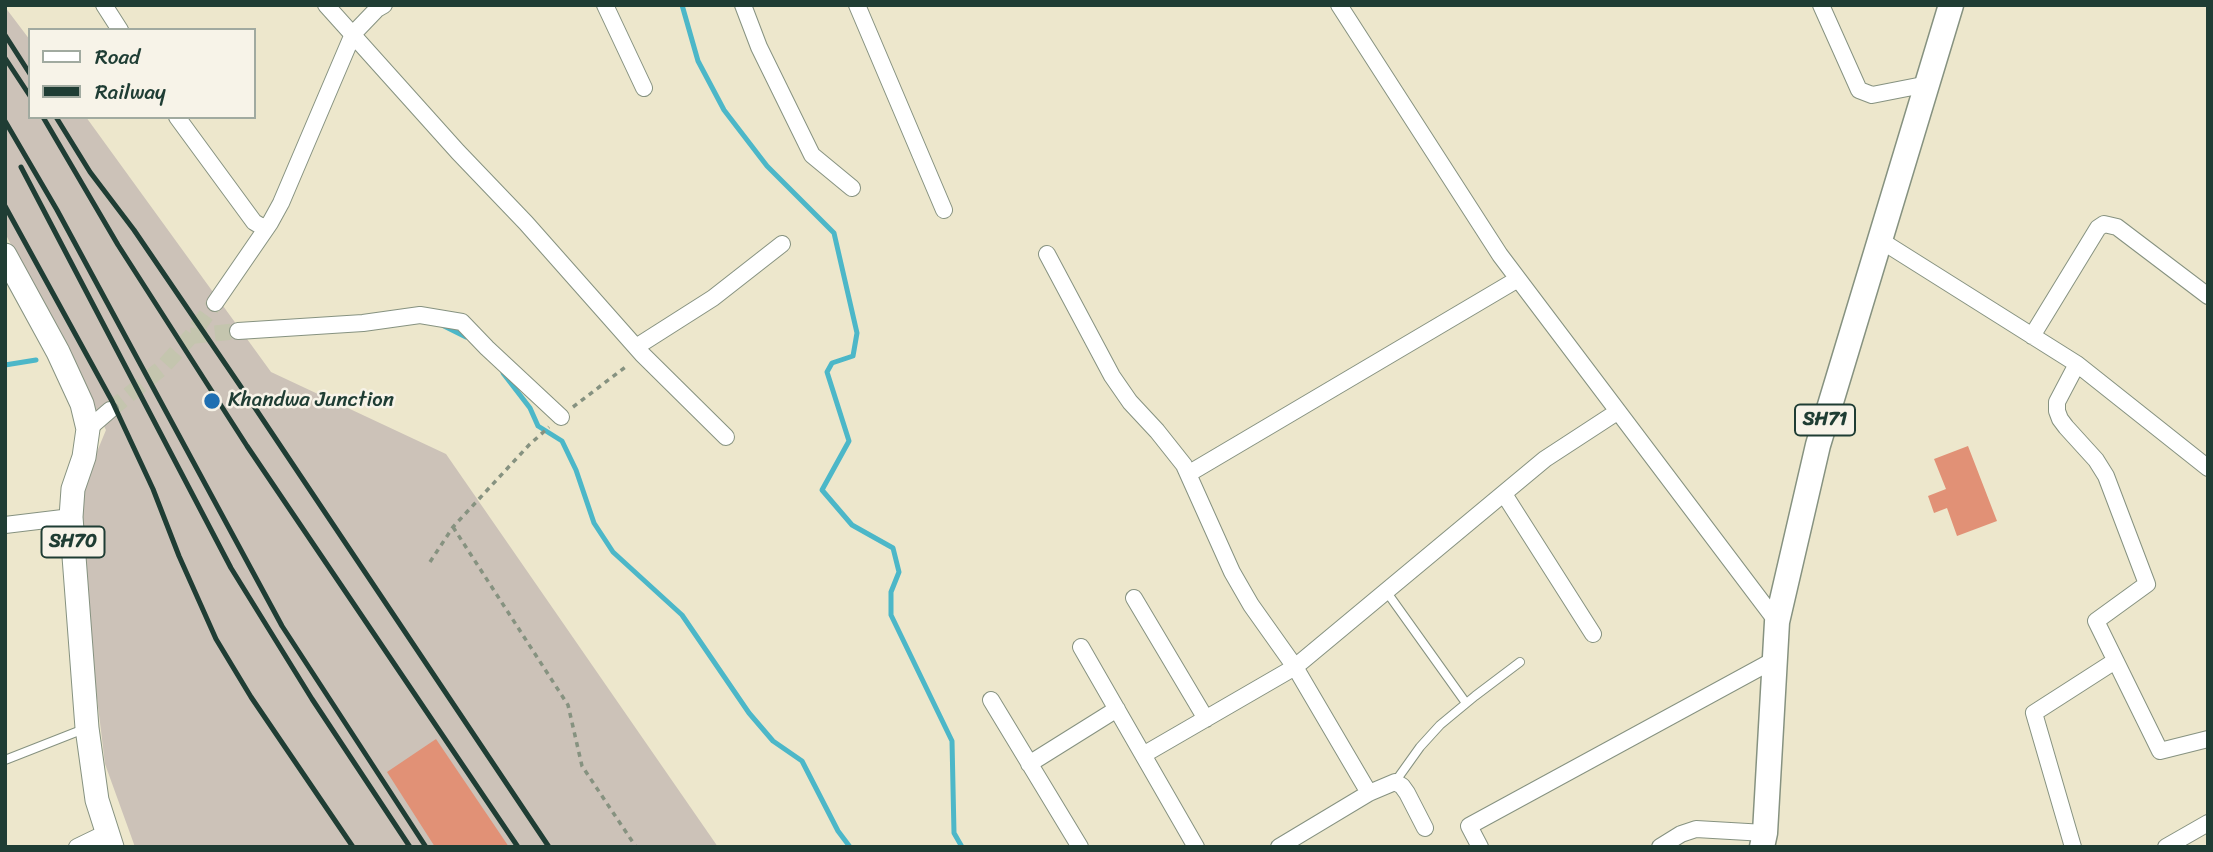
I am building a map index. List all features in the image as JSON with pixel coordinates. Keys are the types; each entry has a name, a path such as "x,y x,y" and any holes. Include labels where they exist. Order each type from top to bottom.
{"highway":[{"name":"SH71","path":"1764,840 1777,622 1818,445 1951,5"}],"main road":[{"name":"SH70","path":"5,256 58,352 82,404 88,429 84,457 73,489 71,517 87,728 97,800 110,840"}],"street":[{"path":"104,5 119,28"},
{"path":"326,5 639,350 726,437"},
{"path":"215,303 281,203 353,34 384,5"},
{"path":"605,5 643,88"},
{"path":"743,5 758,47 812,155 852,188"},
{"path":"857,5 943,210"},
{"path":"1339,5 1422,136 1518,279 1777,622"},
{"path":"1821,5 1859,90 1872,95 1928,84"},
{"path":"178,119 254,222 264,228 270,223"},
{"path":"2032,336 2098,228 2104,224 2117,227 2208,296"},
{"path":"1880,240 2077,364 2208,468"},
{"path":"639,350 713,298 782,244"},
{"path":"1048,254 1112,376 1130,402 1175,453 1188,474 1232,572 1295,667 1369,793"},
{"path":"1188,474 1518,279"},
{"path":"238,331 363,323 420,314 462,322 561,417"},
{"path":"2077,364 2057,402 2057,411 2060,419 2096,460 2106,477 2147,584 2096,621 2160,751 2208,739"},
{"path":"88,429 110,410"},
{"path":"1143,755 1295,667 1545,459 1617,412"},
{"path":"1504,494 1593,634"},
{"path":"5,525 71,517"},
{"path":"1134,598 1206,719"},
{"path":"1081,647 1196,847"},
{"path":"1480,847 1469,826 1774,660"},
{"path":"2073,847 2034,713 2115,661"},
{"path":"991,700 1080,847"},
{"path":"1029,764 1117,709"},
{"path":"1279,847 1369,793 1395,782 1407,793 1425,828"},
{"path":"2166,847 2208,823"},
{"path":"1660,847 1681,834 1696,829 1764,840"},
{"path":"77,847 110,840"}],"lane":[{"path":"1386,591 1466,703"},
{"path":"1395,782 1440,725 1520,662"},
{"path":"5,760 87,728"}],"path":[{"path":"430,562 453,527 528,445 639,350"},
{"path":"453,527 568,705 582,766 636,847"}],"shaded area":[{"name":"Khandwa Junction","path":"5,7 28,37 28,119 87,119 271,372 446,454 718,847 135,847 105,764 90,640 81,490 106,430 5,233"}],"building":[{"path":"1968,446 1997,521 1957,536 1947,508 1934,513 1928,496 1946,489 1934,459"},
{"path":"436,739 509,847 435,847 387,772"}],"waterway":[{"path":"682,5 698,61 724,110 767,166 834,233 857,333 853,356 832,363 827,372 849,441 822,490 852,525 893,548 899,572 891,592 891,615 952,741 954,833 962,847"},
{"path":"444,326 466,337"},
{"path":"5,365 36,360"},
{"path":"503,373 530,408 538,426 562,441 576,470 594,523 613,552 682,615 749,713 773,741 802,761 838,831 850,847"}],"tunnel":[{"path":"110,410 163,367 191,336 215,303"},
{"path":"191,336 238,331"}],"railway":[{"path":"5,35 28,71"},
{"path":"5,58 28,93"},
{"path":"44,119 118,245 247,446 518,847"},
{"path":"57,119 90,172 134,230 239,384 549,847"},
{"path":"5,121 57,210 282,626 426,847"},
{"path":"21,167 231,568 312,699 410,847"},
{"path":"5,206 112,401 153,489 216,639 251,697 353,847"}],"place":[{"name":"Khandwa Junction","path":"212,401"}]}
